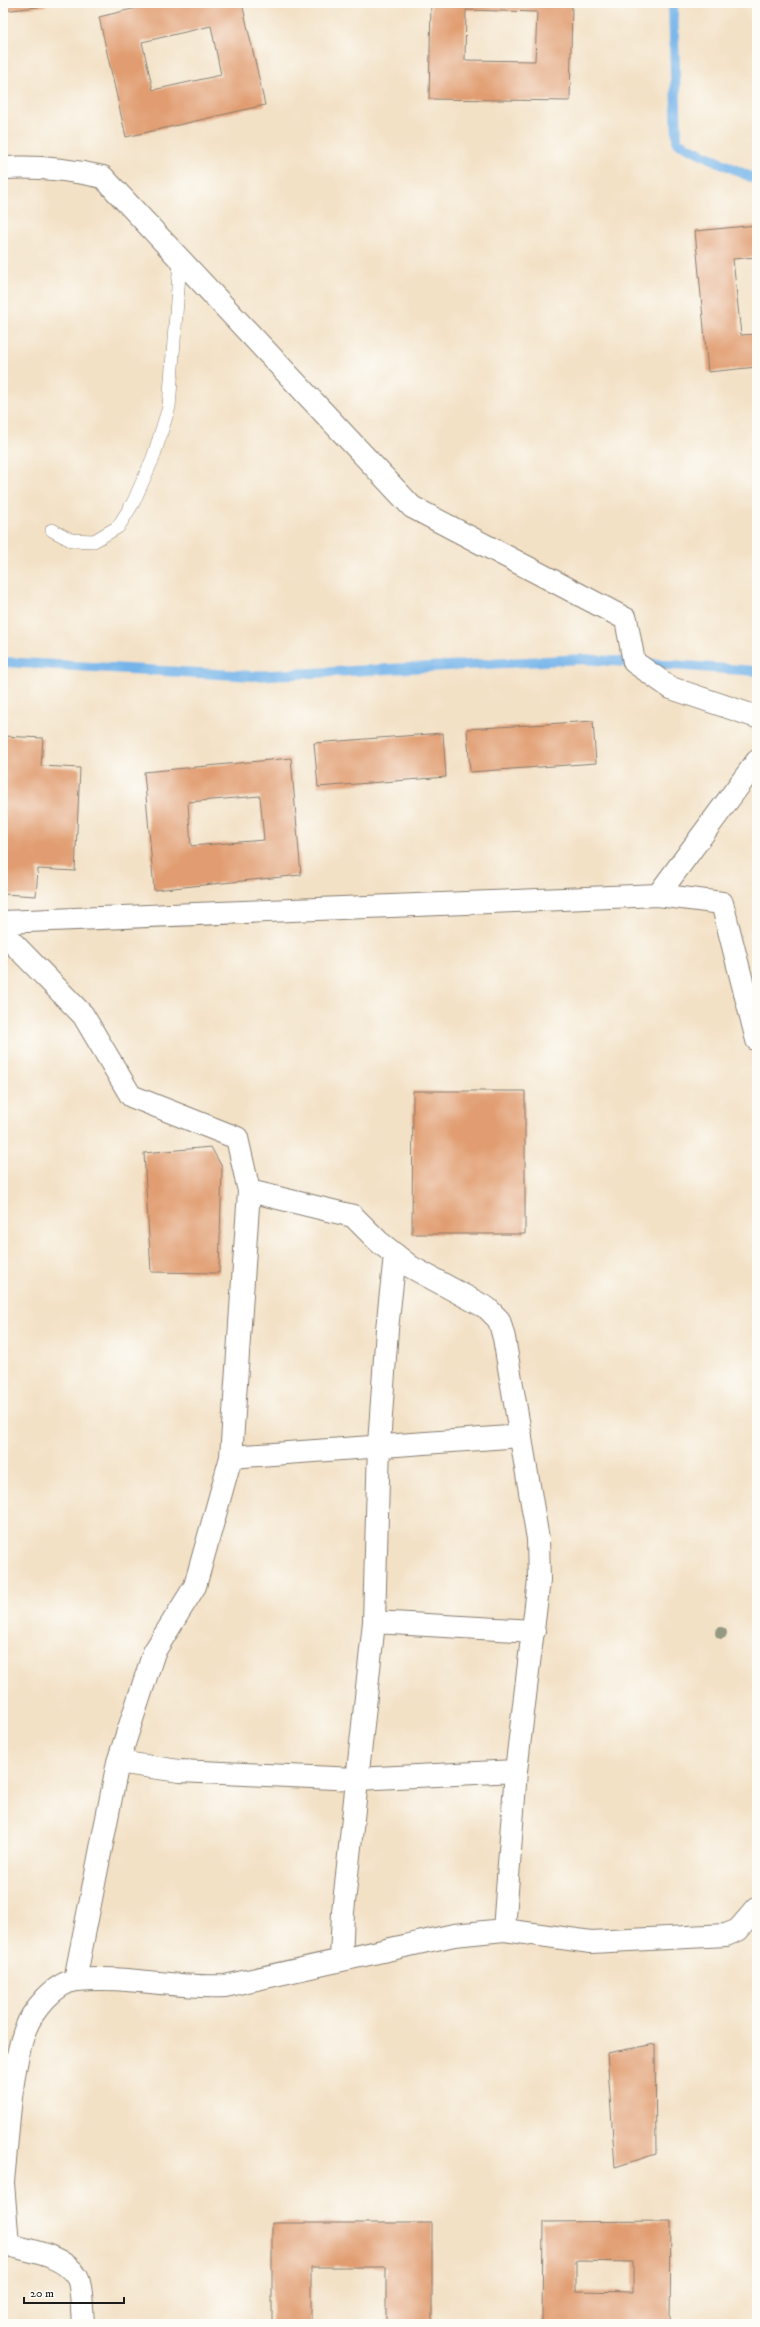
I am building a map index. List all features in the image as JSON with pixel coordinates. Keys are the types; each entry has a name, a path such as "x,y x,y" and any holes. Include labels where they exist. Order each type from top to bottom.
{"street":[{"path":"3,168 25,167 69,169 103,177 180,261 412,507 626,619 634,662 656,679 671,688 757,718"},
{"path":"658,895 757,761"},
{"path":"3,922 658,895 722,903 757,1040"},
{"path":"3,933 83,1015 131,1096 237,1138 249,1191 231,1457 195,1586 154,1652 118,1762 75,1980"},
{"path":"249,1191 353,1216 395,1255 411,1267 487,1308 499,1320 504,1338 538,1538 539,1580 516,1771 504,1930"},
{"path":"341,1960 343,1912 374,1622 379,1444 387,1329 395,1255"},
{"path":"231,1457 379,1444 521,1436"},
{"path":"374,1622 534,1631"},
{"path":"118,1762 179,1771 357,1779 516,1771"},
{"path":"83,2324 78,2278 64,2264 40,2253 4,2241 3,2182 15,2075 25,2030 52,1990 75,1980 98,1979 204,1987 225,1986 454,1935 504,1930 591,1942 726,1935 738,1930 757,1908"}],"lane":[{"path":"52,530 71,540 94,541 118,527 133,503 153,458 169,408 180,261"}],"building":[{"path":"3,3 45,3 46,6 3,11"},
{"path":"157,3 242,3 265,105 126,137 99,17","holes":["211,26 221,75 153,90 142,42"]},
{"path":"431,3 572,3 570,101 429,99","holes":["466,10 537,12 535,61 465,60"]},
{"path":"757,225 757,257 733,259 741,335 757,334 757,367 708,372 695,231"},
{"path":"593,721 596,763 470,772 467,729"},
{"path":"443,733 446,777 318,787 314,743"},
{"path":"3,736 43,738 41,766 80,768 75,871 38,869 36,896 3,894"},
{"path":"291,758 301,875 154,890 144,772","holes":["260,796 264,840 191,846 188,802"]},
{"path":"413,1091 525,1091 525,1234 412,1234"},
{"path":"211,1147 222,1167 219,1273 151,1272 144,1153"},
{"path":"655,2044 656,2154 615,2167 607,2053"},
{"path":"671,2221 670,2324 542,2324 543,2222","holes":["576,2261 633,2262 633,2292 576,2291"]},
{"path":"272,2223 432,2223 432,2324 386,2324 386,2267 311,2267 311,2324 272,2324"}],"waterway":[{"path":"673,3 677,142 757,180"},
{"path":"3,662 253,676 583,659 757,671"}]}
